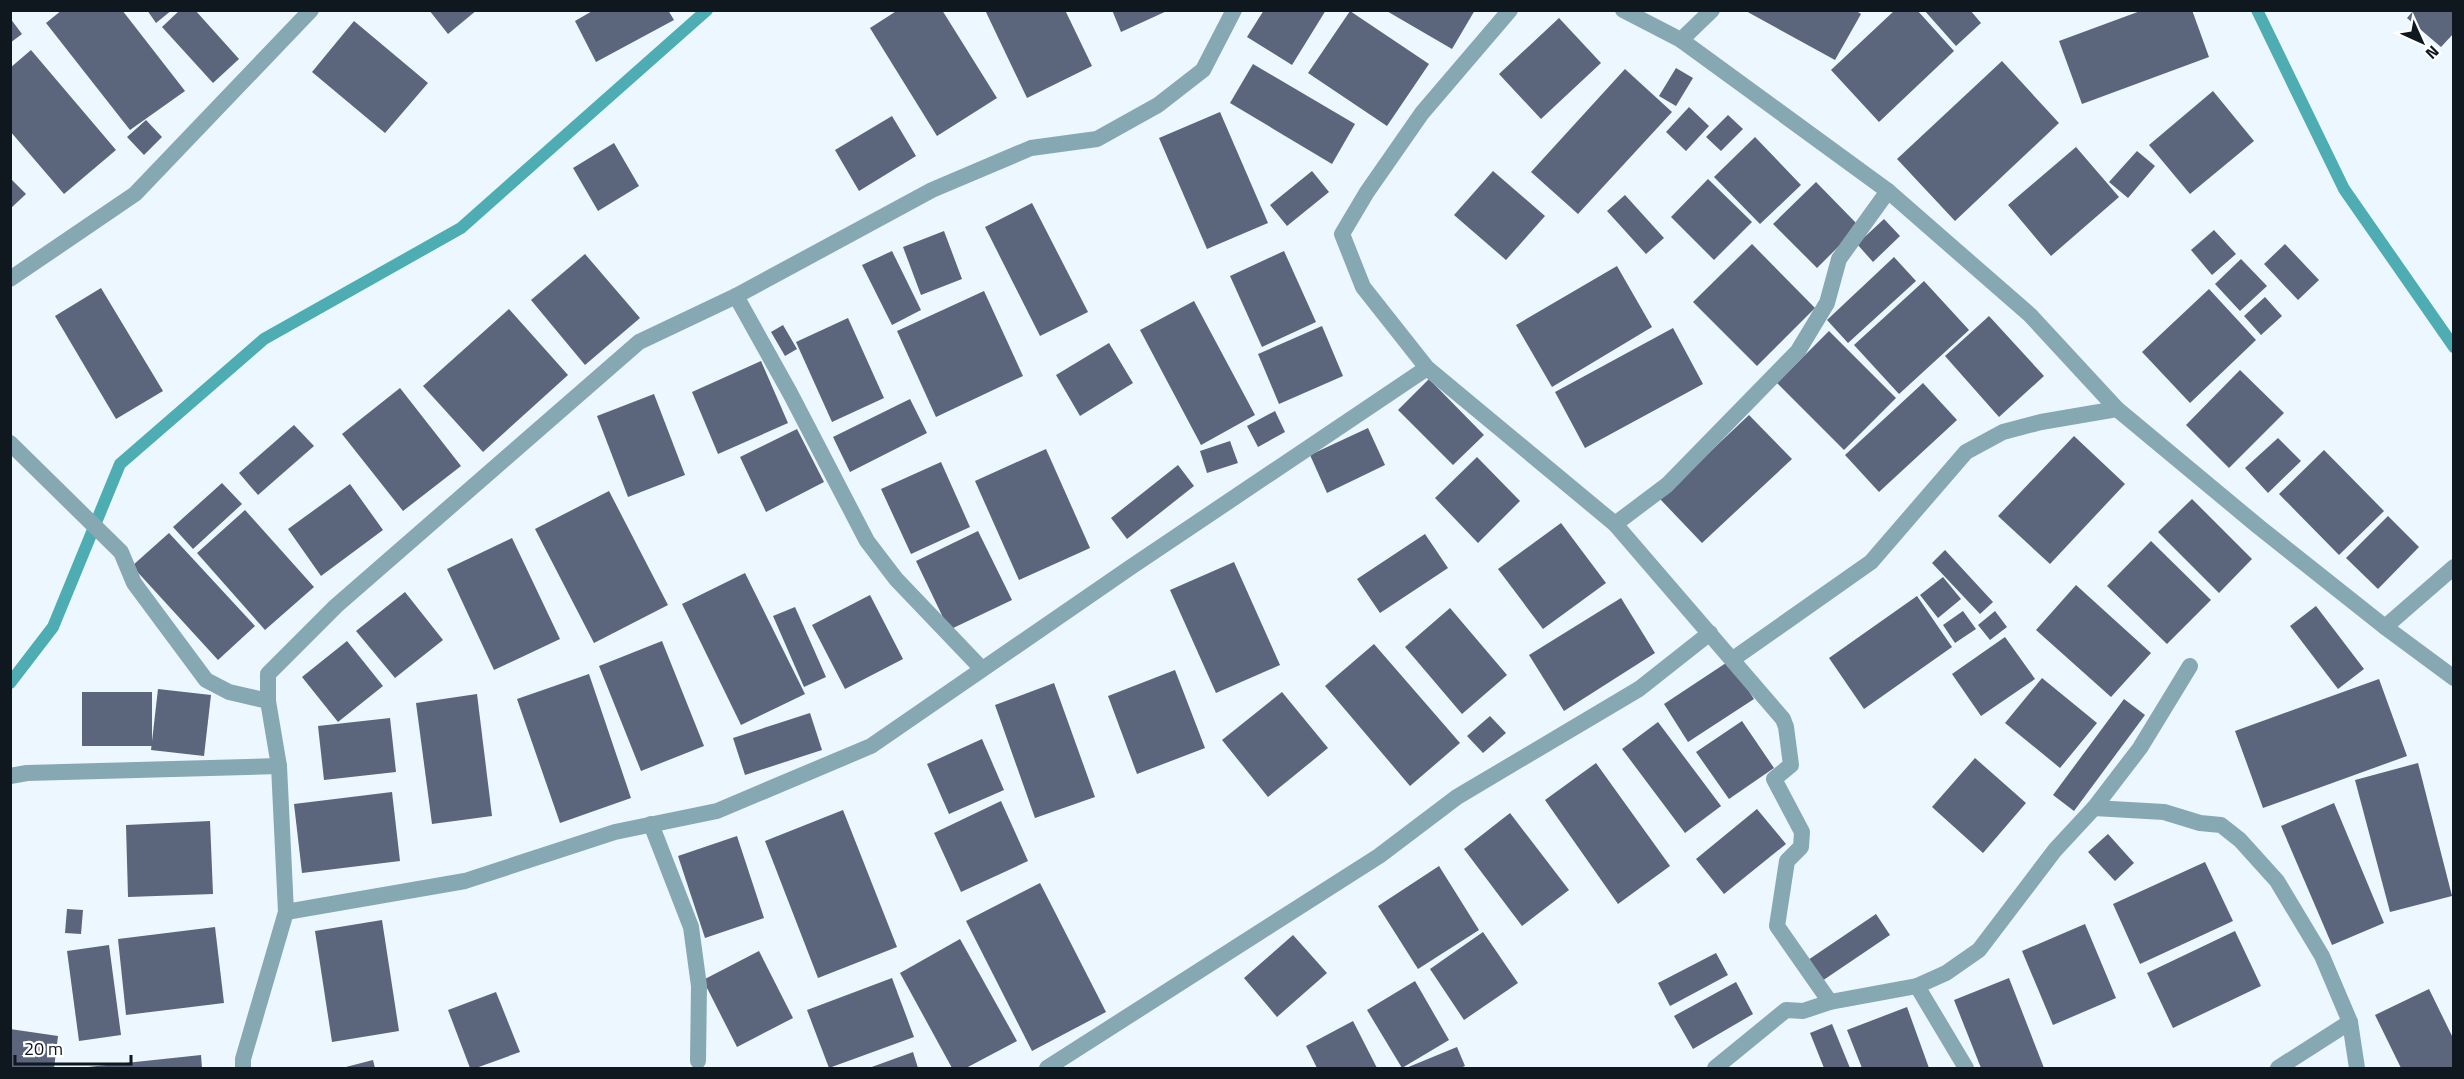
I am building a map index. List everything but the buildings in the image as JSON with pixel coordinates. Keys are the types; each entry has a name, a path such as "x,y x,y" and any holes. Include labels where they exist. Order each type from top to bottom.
{"street":[{"path":"10,279 135,194 311,10"},
{"path":"243,1068 243,1059 286,912 279,766 268,701 268,674 336,606 639,342 736,296 932,190 1031,148 1097,139 1158,105 1203,70 1234,10"},
{"path":"1510,10 1422,113 1367,192 1342,234 1363,287 1426,368 1615,524 1783,719 1791,765 1774,779 1802,832 1801,847 1787,861 1777,926 1830,1002"},
{"path":"1623,10 1681,40 1888,191 2030,315 2117,409 2385,627 2454,678"},
{"path":"1681,40 1712,10"},
{"path":"1615,524 1667,485 1798,351 1827,303 1839,259 1888,191"},
{"path":"736,296 790,393 867,541 896,579 981,669"},
{"path":"286,912 465,881 615,832 717,811 871,746 1426,368"},
{"path":"1732,659 1872,562 1966,452 2013,430 2041,422 2117,409"},
{"path":"10,443 121,552 134,583 206,680 229,692 268,701"},
{"path":"2385,627 2454,567"},
{"path":"1047,1068 1379,856 1457,797 1639,689 1710,633"},
{"path":"1715,1068 1786,1010 1803,1011 1830,1002 1917,986 1946,973 1979,950 2055,850 2094,808 2140,748 2190,666"},
{"path":"10,776 27,773 279,766"},
{"path":"2094,808 2164,812 2200,823 2222,825 2240,840 2277,881 2322,956 2350,1022 2357,1068"},
{"path":"651,824 691,927 699,986 698,1066"},
{"path":"1917,986 1966,1068"},
{"path":"2278,1068 2350,1022"}],"waterway":[{"path":"10,683 53,627 120,464 264,339 461,228 707,10"},
{"path":"2257,10 2344,189 2454,347"}]}
